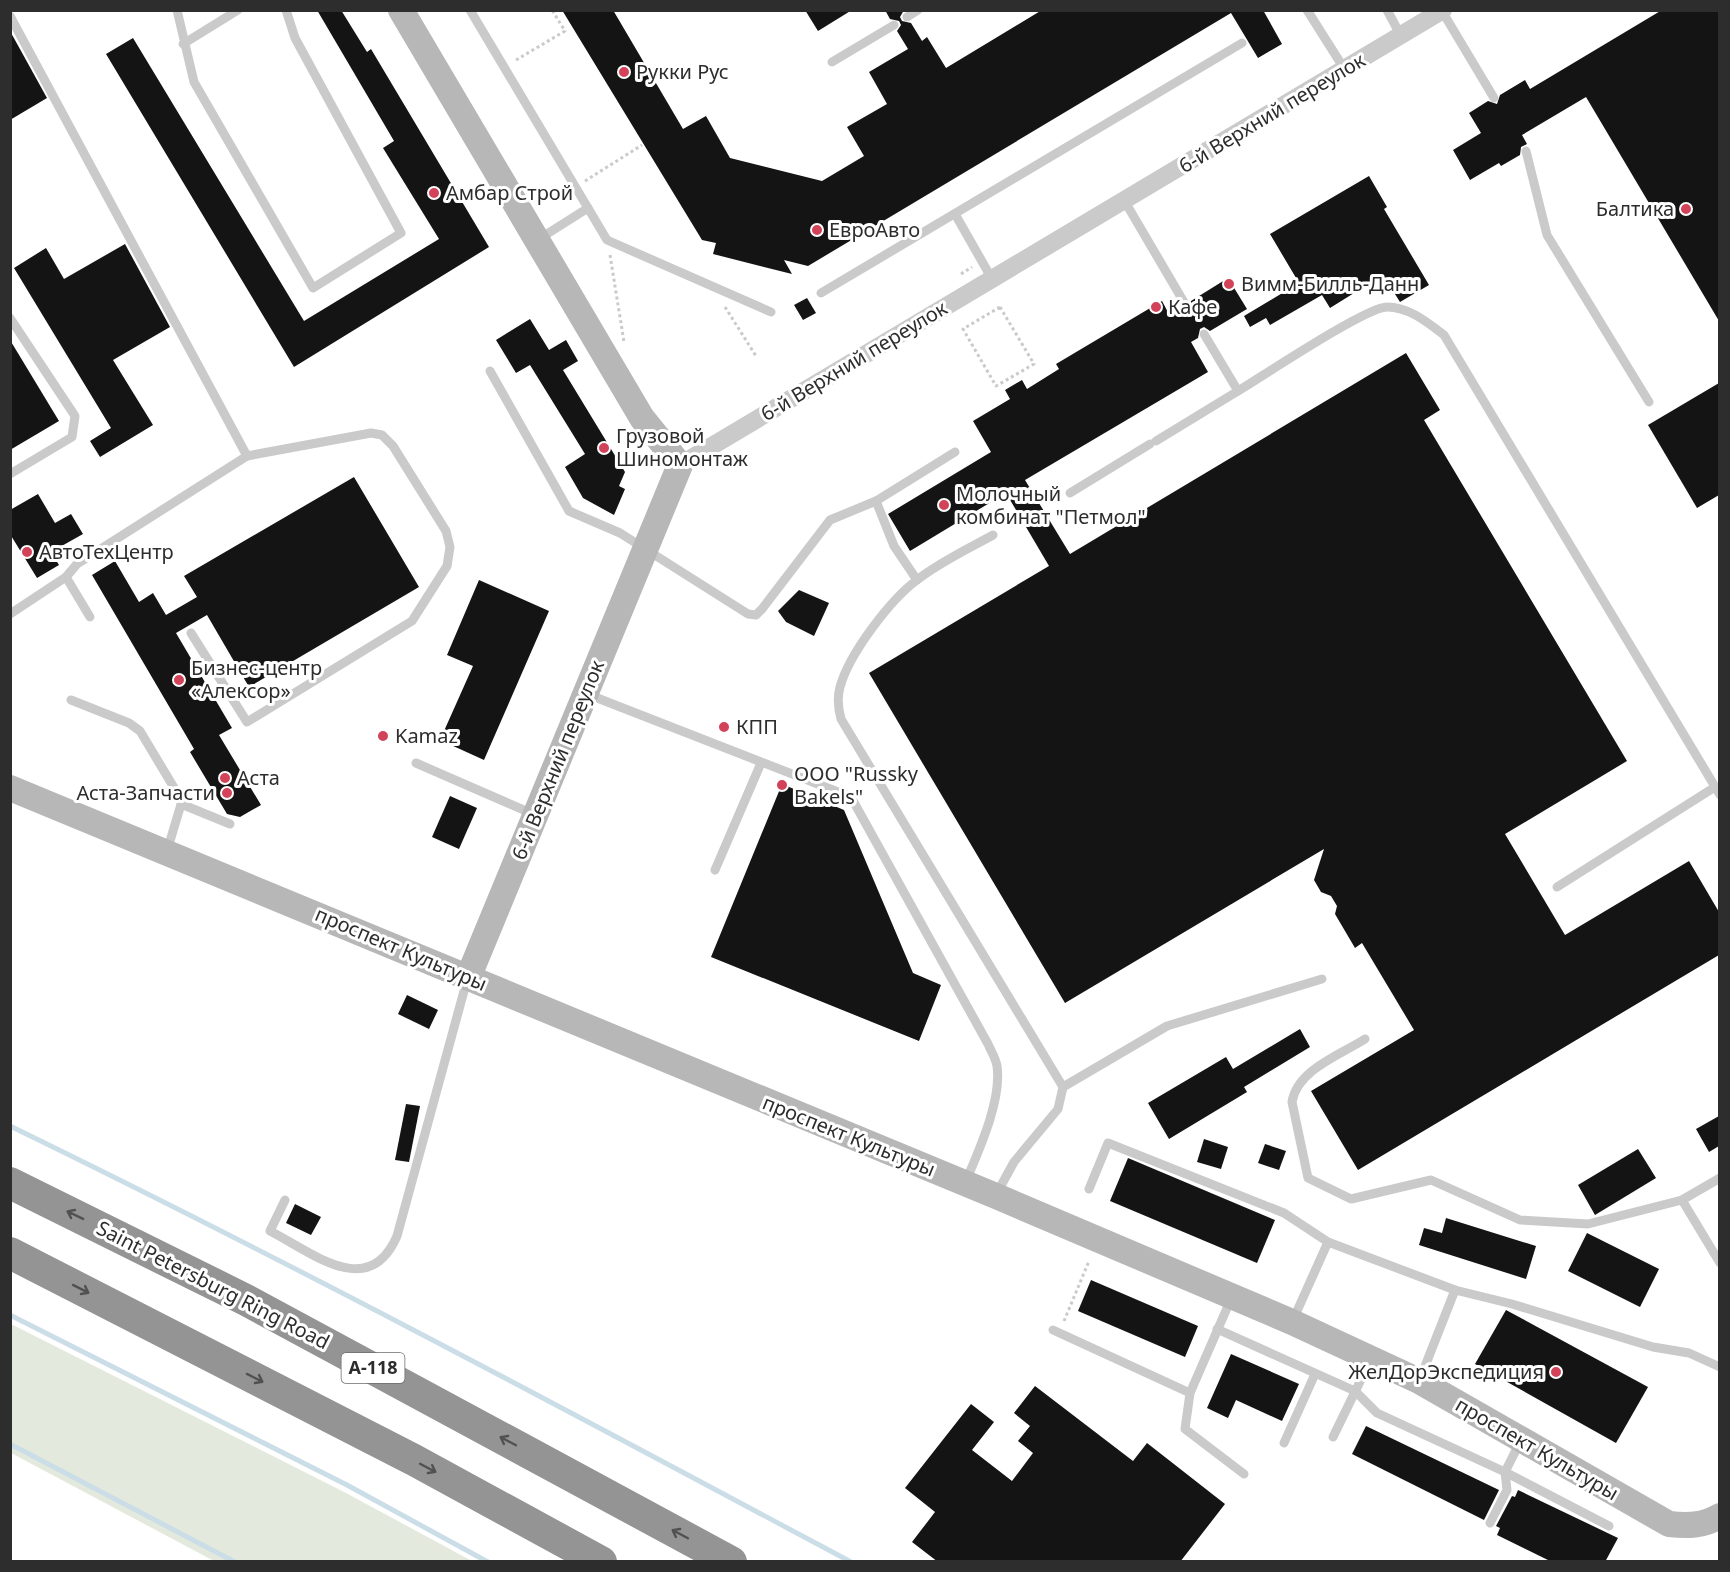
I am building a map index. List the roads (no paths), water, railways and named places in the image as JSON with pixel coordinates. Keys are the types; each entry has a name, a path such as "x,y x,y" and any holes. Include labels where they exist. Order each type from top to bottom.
{"highway":[{"name":"Saint Petersburg Ring Road","path":"10,1183 246,1300 731,1562"},
{"path":"10,1253 414,1460 602,1562"}],"street":[{"path":"400,10 642,418 680,465"},
{"name":"6-й Верхний переулок","path":"468,978 680,465 1443,11"},
{"name":"проспект Культуры","path":"10,788 965,1183 1292,1322 1419,1382 1669,1524 1687,1526 1716,1521"}],"lane":[{"path":"177,10 183,44 194,82 313,288 401,233 295,38 286,10"},
{"path":"183,44 238,10"},
{"path":"470,10 608,240 771,312"},
{"path":"907,17 918,10"},
{"path":"1307,10 1345,70"},
{"path":"1387,10 1401,36"},
{"path":"1443,11 1494,98"},
{"path":"10,16 247,456"},
{"path":"832,62 894,25"},
{"path":"820,293 1242,43"},
{"path":"1526,151 1547,235 1648,402"},
{"path":"1124,200 1185,304"},
{"path":"537,240 588,208"},
{"path":"954,214 992,279"},
{"path":"1070,493 1373,310 1385,307 1400,309 1417,315 1444,335 1717,791 1557,887"},
{"path":"10,318 75,416 72,437 10,474"},
{"path":"1204,334 1238,392"},
{"path":"490,371 569,511 620,534 748,614 756,615 830,520 876,501 955,452"},
{"path":"10,614 66,577 77,564 247,456 371,433 382,435 393,446 446,531 450,547 447,566 412,621 247,722 191,633"},
{"path":"876,501 894,546 917,580"},
{"path":"993,535 917,580 875,625 851,663 840,687 837,704 841,719 1063,1087 1058,1109 1014,1162 996,1196"},
{"path":"66,577 90,617"},
{"path":"585,693 851,797 988,1044 997,1066 996,1091 982,1143 965,1183"},
{"path":"71,700 135,727 181,798 167,851"},
{"path":"416,763 535,815"},
{"path":"715,870 761,763"},
{"path":"181,804 230,824"},
{"path":"285,1200 270,1231 346,1269 361,1271 384,1259 397,1236 468,978"},
{"path":"1063,1087 1167,1026 1322,979"},
{"path":"1365,1039 1302,1078 1294,1090 1292,1102 1308,1178 1352,1198 1431,1180 1520,1220 1588,1224 1682,1200 1719,1178"},
{"path":"1089,1189 1108,1143 1284,1213 1328,1242 1455,1290 1512,1304 1653,1347 1689,1353 1719,1367"},
{"path":"1682,1200 1719,1263"},
{"path":"1292,1322 1328,1242"},
{"path":"1419,1382 1455,1290"},
{"path":"1233,1296 1190,1393 1185,1429 1244,1474"},
{"path":"1217,1329 1355,1391 1377,1413 1506,1472 1609,1526"},
{"path":"1056,1332 1190,1393"},
{"path":"1333,1437 1371,1359"},
{"path":"1284,1443 1315,1374"},
{"path":"1490,1523 1507,1490 1506,1472 1521,1440"}],"waterway":[{"path":"10,1126 327,1285 851,1562"},
{"path":"10,1315 347,1485 488,1562"},
{"path":"10,1444 235,1562"}],"place":[{"name":"Рукки Рус","path":"624,72"},
{"name":"Амбар Строй","path":"434,193"},
{"name":"Балтика","path":"1686,209"},
{"name":"ЕвроАвто","path":"817,230"},
{"name":"Вимм-Билль-Данн","path":"1229,284"},
{"name":"Кафе","path":"1156,307"},
{"name":"Грузовой Шиномонтаж","path":"604,448"},
{"name":"Молочный комбинат \"Петмол\"","path":"944,505"},
{"name":"АвтоТехЦентр","path":"27,552"},
{"name":"Бизнес-центр «Алексор»","path":"179,680"},
{"name":"КПП","path":"724,727"},
{"name":"Kamaz","path":"383,736"},
{"name":"Аста","path":"225,778"},
{"name":"ООО \"Russky Bakels\"","path":"782,785"},
{"name":"Аста-Запчасти","path":"227,793"},
{"name":"ЖелДорЭкспедиция","path":"1556,1372"}]}
